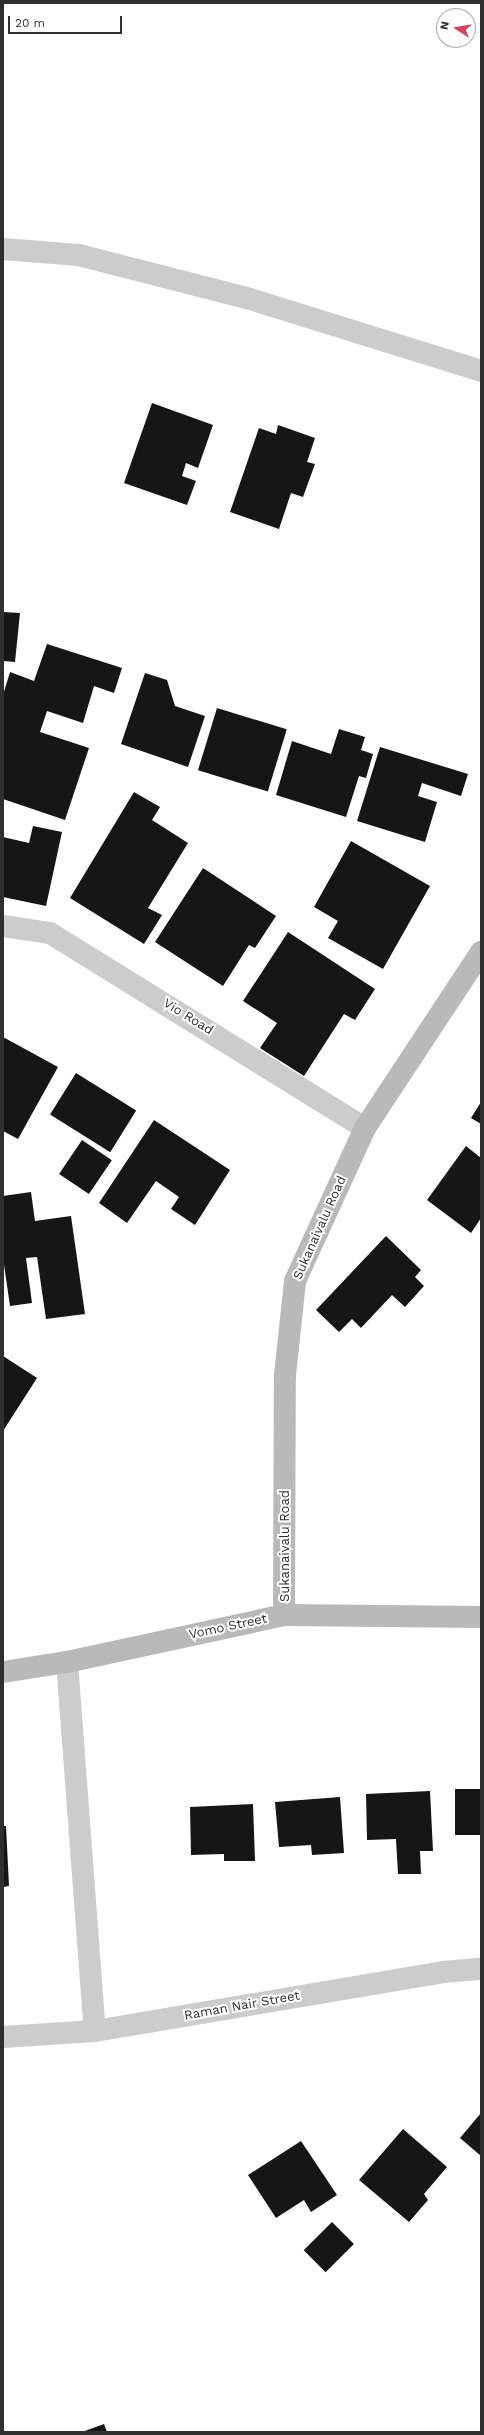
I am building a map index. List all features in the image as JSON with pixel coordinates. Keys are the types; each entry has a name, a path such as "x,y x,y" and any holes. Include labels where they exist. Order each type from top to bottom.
{"main road":[{"name":"Sukanaivalu Road","path":"284,1614 285,1376 295,1281 365,1128 481,952"},
{"name":"Vomo Street","path":"3,1672 67,1662 284,1614 481,1616"}],"street":[{"path":"3,249 94,258 247,298 481,371"},
{"name":"Vio Road","path":"3,926 50,933 365,1128"},
{"path":"67,1662 95,2031"},
{"name":"Raman Nair Street","path":"3,2037 95,2031 443,1972 481,1969"}],"building":[{"path":"152,403 213,425 198,468 186,463 182,476 196,481 187,505 124,483"},
{"path":"278,425 315,438 307,462 315,464 303,497 291,493 279,529 230,512 259,428 276,434"},
{"path":"3,612 20,613 15,662 3,661"},
{"path":"47,644 122,668 114,693 94,686 83,723 47,711 40,732 89,748 65,820 3,799 3,695 10,672 34,681"},
{"path":"145,673 167,680 175,706 205,716 188,767 121,744"},
{"path":"217,708 287,729 268,792 198,770"},
{"path":"339,729 365,737 361,750 373,754 366,778 359,776 346,817 276,795 292,741 331,754"},
{"path":"380,747 468,774 461,796 422,783 418,796 437,802 425,842 357,821"},
{"path":"134,792 160,807 152,820 188,843 148,908 162,915 144,944 70,898"},
{"path":"33,826 62,832 46,906 3,897 3,837 29,843"},
{"path":"351,841 430,886 383,969 328,938 338,921 314,907"},
{"path":"203,868 276,916 255,948 249,945 223,986 155,942"},
{"path":"288,932 375,989 355,1020 344,1014 304,1076 260,1048 277,1023 243,1001"},
{"path":"3,1037 58,1067 18,1139 3,1131"},
{"path":"76,1073 136,1111 110,1152 50,1115"},
{"path":"481,1102 481,1124 471,1118"},
{"path":"154,1120 230,1170 195,1225 171,1209 179,1197 156,1181 127,1223 99,1203"},
{"path":"82,1140 112,1160 89,1194 59,1174"},
{"path":"466,1146 481,1158 481,1218 471,1233 427,1200"},
{"path":"31,1192 35,1221 71,1216 85,1314 46,1319 37,1257 26,1258 32,1303 10,1306 3,1258 3,1196"},
{"path":"386,1236 421,1270 415,1277 424,1286 405,1307 392,1295 361,1328 352,1319 339,1332 316,1310"},
{"path":"3,1356 37,1378 3,1431"},
{"path":"455,1789 481,1789 481,1835 455,1835"},
{"path":"430,1791 433,1851 420,1851 421,1874 398,1874 396,1839 367,1840 366,1794"},
{"path":"340,1797 344,1853 312,1855 311,1845 279,1847 275,1802"},
{"path":"253,1804 255,1861 224,1861 224,1854 191,1855 190,1807"},
{"path":"3,1826 6,1826 9,1886 3,1887"},
{"path":"481,2113 481,2156 460,2138"},
{"path":"403,2129 447,2167 424,2194 428,2200 409,2222 359,2180"},
{"path":"301,2141 337,2195 311,2212 304,2200 276,2218 248,2175"},
{"path":"332,2222 354,2244 326,2272 304,2250"},
{"path":"104,2424 107,2432 82,2432"}]}
